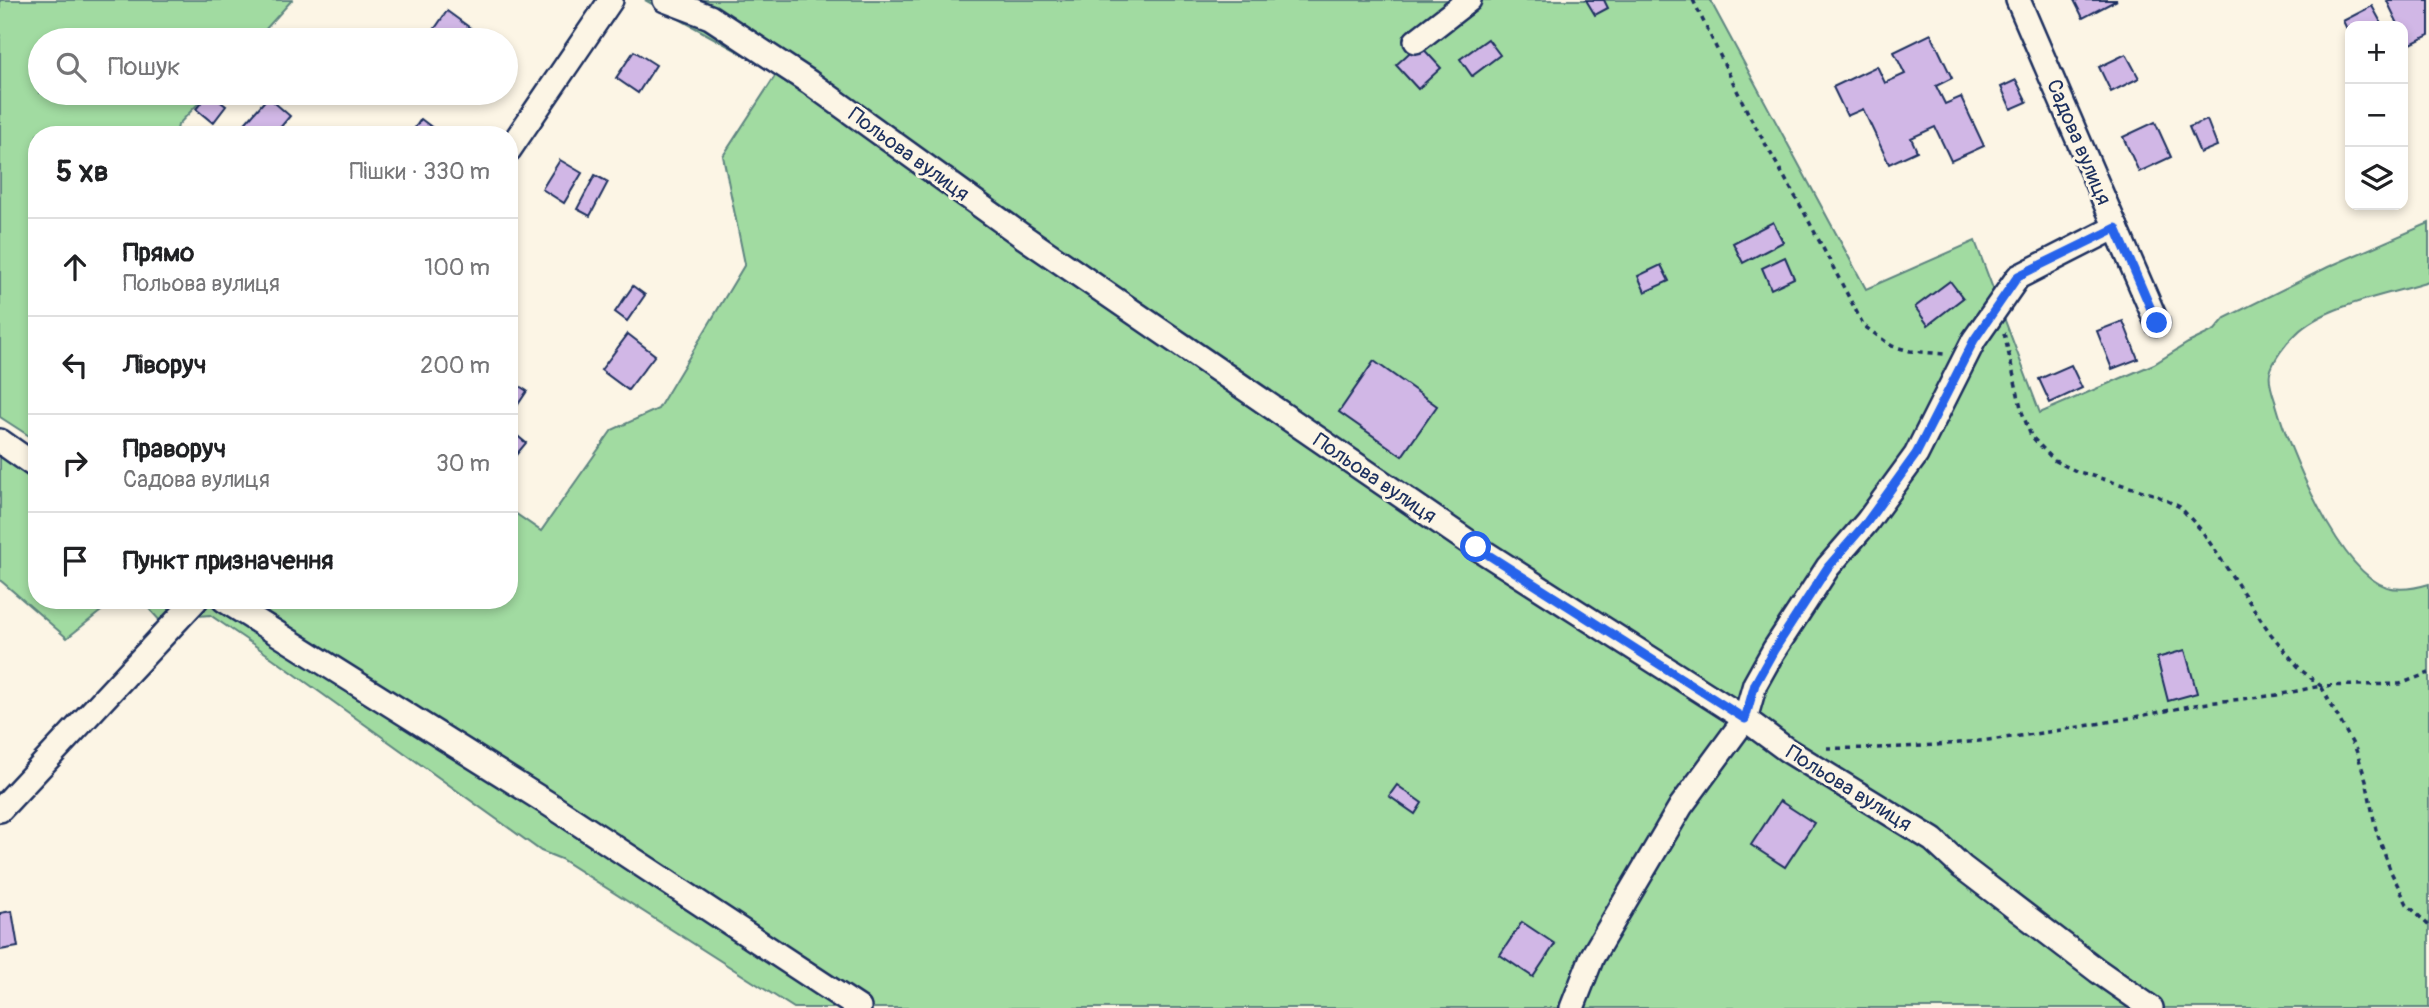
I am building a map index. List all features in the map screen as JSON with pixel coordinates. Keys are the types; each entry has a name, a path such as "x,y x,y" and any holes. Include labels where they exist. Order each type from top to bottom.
{"street":[{"path":"518,137 611,0"},
{"name":"Польова вулиця","path":"665,0 710,18 809,82 1021,235 1476,547 1745,719 1787,750 1933,840 1962,867 2151,1008"},
{"path":"1416,41 1469,0"},
{"name":"Садова вулиця","path":"2018,0 2157,323"},
{"path":"1572,1008 1592,957 1681,806 1745,719 1755,684 1774,650 1828,567 1867,522 1916,454 1974,340 2018,276 2116,228"},
{"path":"0,441 28,461"},
{"path":"0,810 187,609"},
{"path":"238,609 549,804 859,1008"}],"path":[{"path":"1693,0 1749,115 1864,326 1892,346 1938,355 1953,353 1974,340"},
{"path":"1996,310 2022,412 2031,436 2055,461 2076,471 2152,494 2180,507 2202,531 2270,633 2301,670 2321,686 2356,750 2366,780 2376,830 2391,872 2407,904 2429,926"},
{"path":"1787,750 1798,747 1928,747 2033,736 2198,705 2272,696 2321,686 2400,684 2429,673"}],"green space":[{"path":"0,0 292,0 267,28 28,28 28,105 197,105 178,126 28,126 28,435 0,417"},
{"path":"645,0 1710,0 1866,289 1975,241 2040,413 2154,364 2215,330 2225,318 2328,267 2429,223 2429,282 2323,315 2308,324 2280,352 2270,377 2283,424 2304,478 2334,535 2351,559 2369,577 2387,587 2398,589 2429,584 2429,1008 794,1008 561,859 541,851 210,615 198,616 0,820 163,624 149,609 518,609 518,515 541,531 612,430 658,409 745,264 723,156 777,73"},
{"path":"0,444 28,462 28,604 0,580"},
{"path":"34,609 104,609 67,638"}],"building":[{"path":"1586,0 1604,0 1608,8 1595,15"},
{"path":"2074,0 2117,0 2083,18"},
{"path":"2429,0 2429,35 2409,45 2408,21 2397,21 2387,1"},
{"path":"2372,6 2380,21 2345,21 2345,25 2343,21"},
{"path":"447,11 470,28 435,28"},
{"path":"1931,34 1952,78 1936,86 1945,104 1961,97 1984,146 1951,161 1935,127 1911,138 1917,151 1889,164 1863,109 1847,116 1833,87 1877,66 1885,83 1905,74 1894,52"},
{"path":"1488,39 1500,55 1472,76 1460,59"},
{"path":"1419,44 1441,68 1418,89 1396,65"},
{"path":"634,51 656,65 638,93 616,78"},
{"path":"2126,54 2139,78 2111,92 2099,67"},
{"path":"2016,80 2027,102 2011,109 2001,87"},
{"path":"199,105 226,106 213,123 196,109"},
{"path":"261,105 277,105 290,116 282,126 243,126"},
{"path":"421,119 430,126 416,126"},
{"path":"2207,120 2217,146 2200,153 2189,127"},
{"path":"2155,122 2171,157 2139,172 2123,137"},
{"path":"560,160 582,173 564,203 542,189"},
{"path":"595,175 608,182 590,216 577,209"},
{"path":"1773,222 1783,242 1743,263 1733,243"},
{"path":"1785,257 1794,278 1771,289 1762,268"},
{"path":"1661,265 1669,281 1645,292 1638,276"},
{"path":"1950,281 1963,298 1928,325 1915,307"},
{"path":"633,286 645,295 627,321 615,312"},
{"path":"2123,321 2138,359 2112,369 2097,331"},
{"path":"628,334 655,355 628,390 601,370"},
{"path":"1374,361 1437,406 1402,456 1339,412"},
{"path":"2071,365 2082,388 2050,403 2039,379"},
{"path":"518,385 527,391 518,404"},
{"path":"518,436 526,443 518,453"},
{"path":"2185,650 2197,693 2168,701 2157,658"},
{"path":"1397,785 1422,803 1415,814 1389,796"},
{"path":"1780,801 1814,823 1785,867 1751,845"},
{"path":"12,911 18,947 0,950 0,913"},
{"path":"1522,922 1555,944 1533,977 1500,955"}],"route":[{"path":"1476,547 1745,719 1755,684 1774,650 1828,567 1867,522 1916,454 1974,340 2018,276 2116,228 2157,323"}]}
